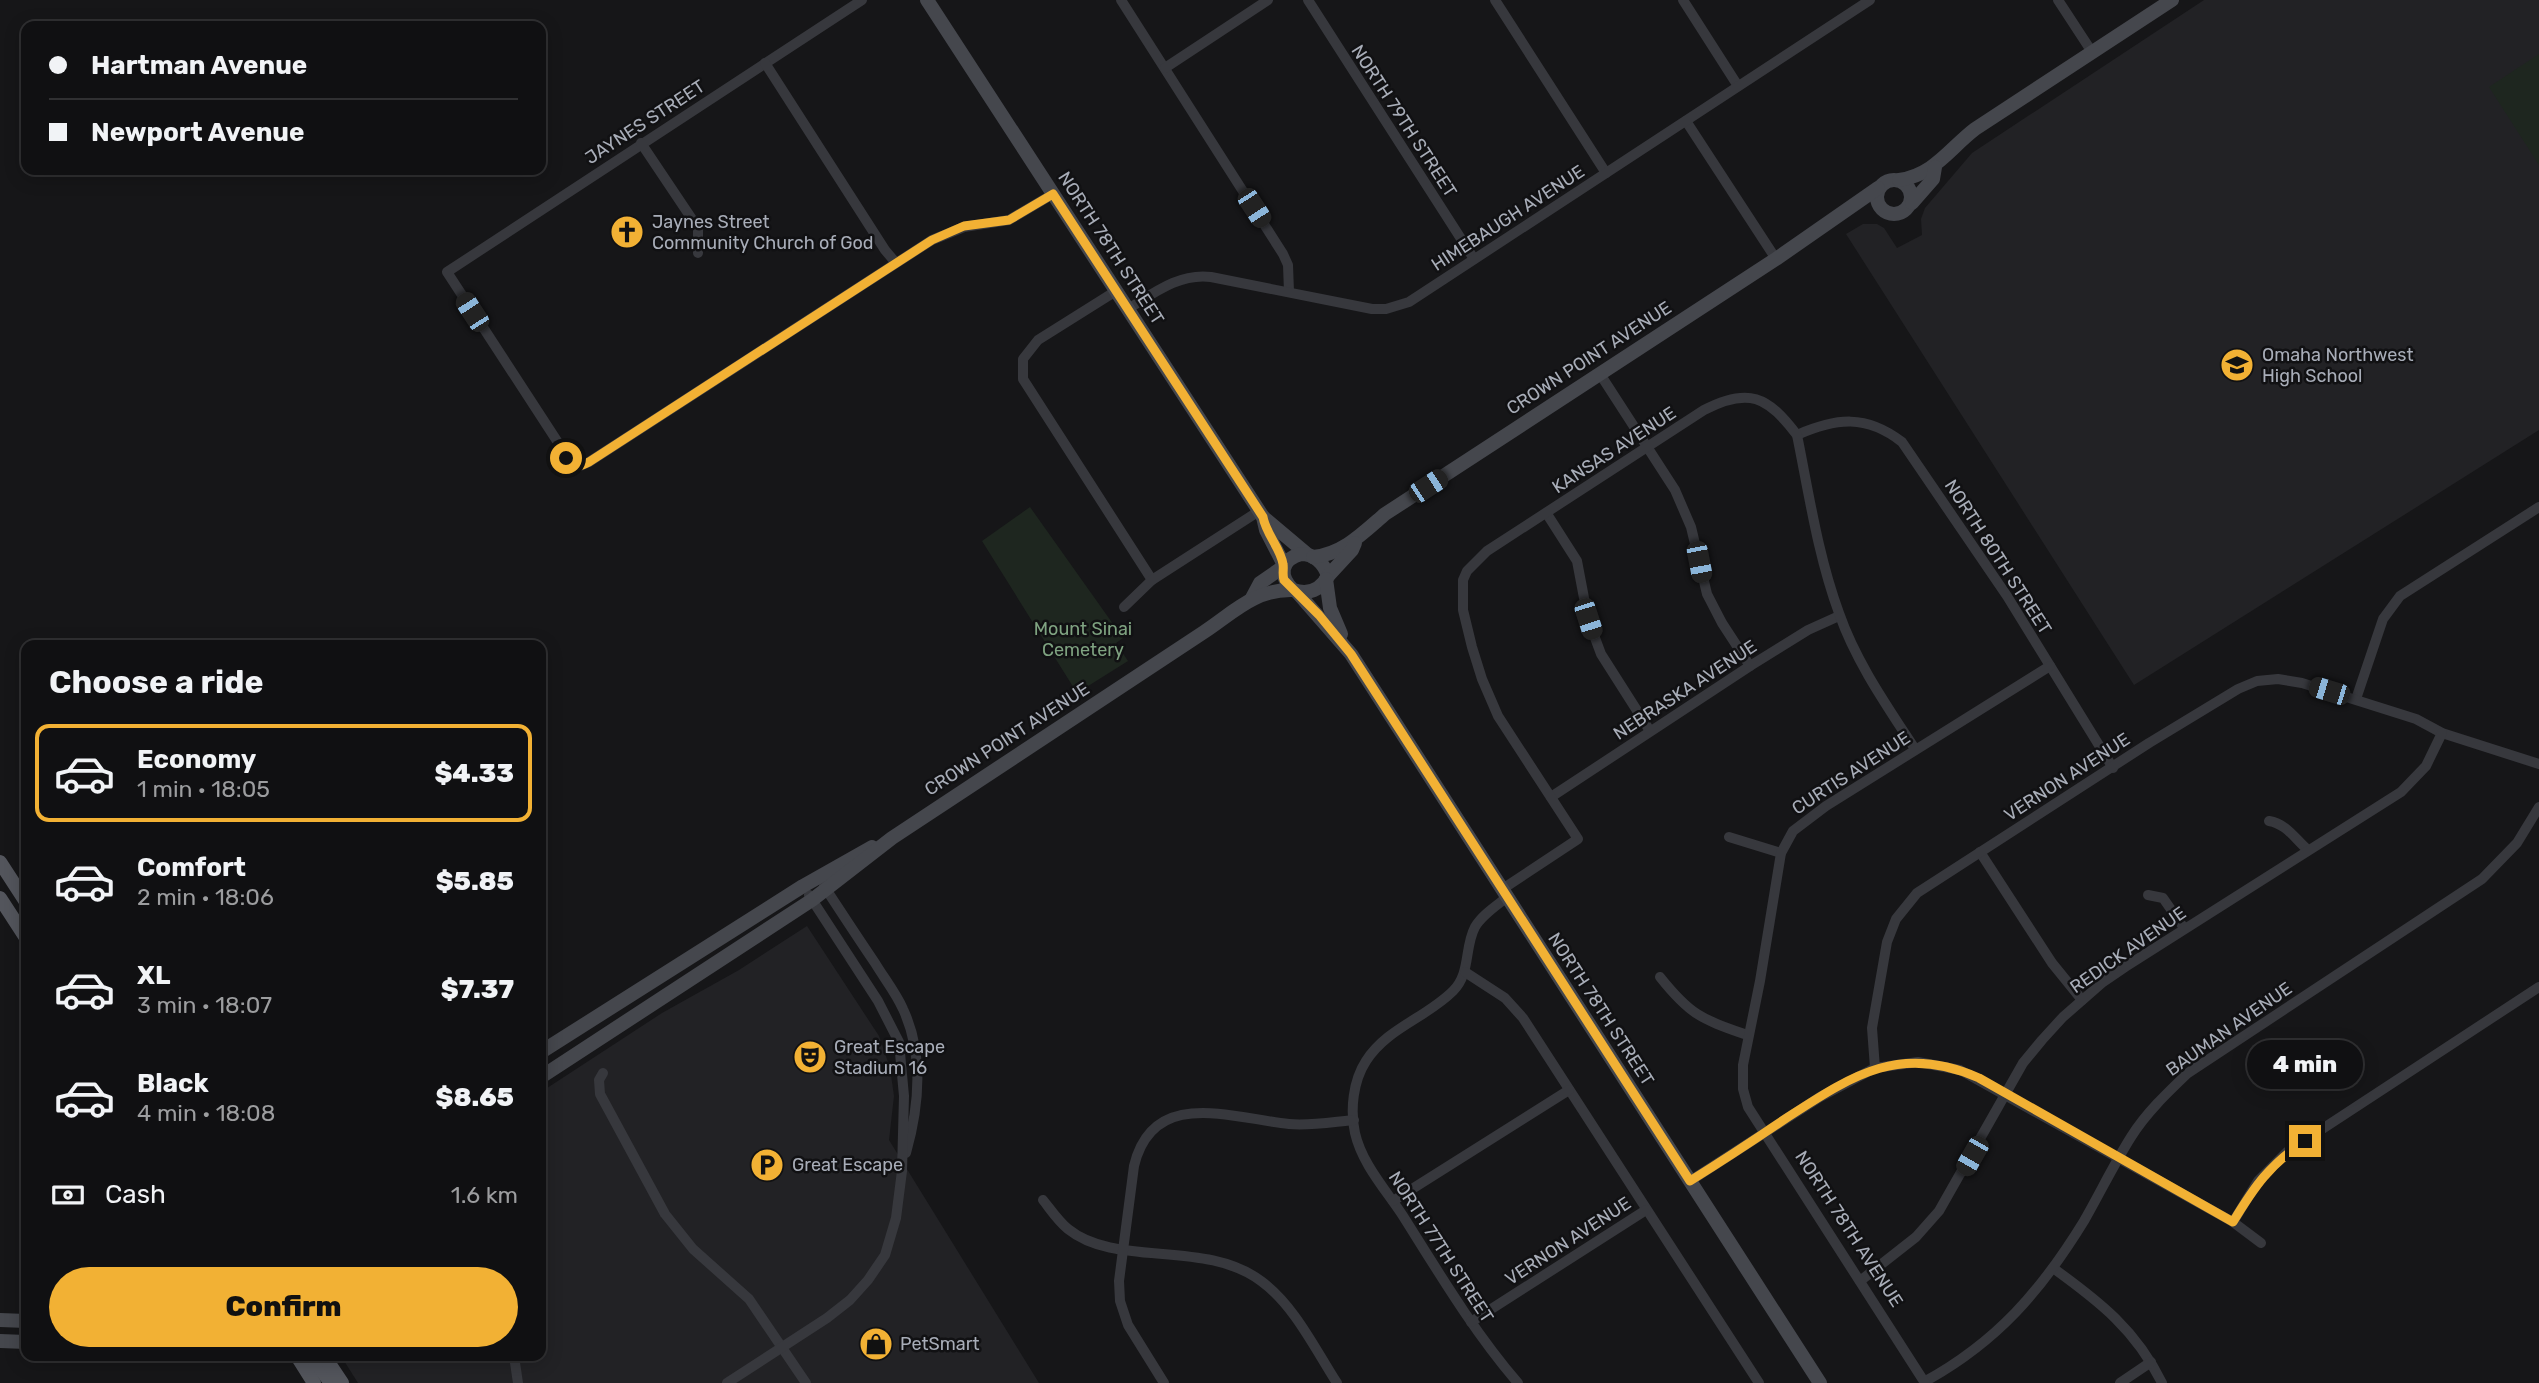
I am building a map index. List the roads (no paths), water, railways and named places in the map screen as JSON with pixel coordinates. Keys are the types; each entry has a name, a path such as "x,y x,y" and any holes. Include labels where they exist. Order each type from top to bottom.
{"main road":[{"name":"NORTH 78TH STREET","path":"928,0 1261,514"},
{"path":"1935,167 1933,178 1907,209 1890,215 1882,209 1876,197 1878,188 1888,181 1899,180 1935,167 1956,144 1975,129 2172,0"},
{"path":"1899,180 1910,191 1912,203"},
{"name":"CROWN POINT AVENUE","path":"1310,555 1334,552 1358,539 1385,514 1776,259 1878,188"},
{"name":"CROWN POINT AVENUE","path":"1844,214 1882,209"},
{"path":"1261,514 1323,564 1330,608 1351,654"},
{"path":"1261,514 1283,566 1284,580 1351,654"},
{"name":"CROWN POINT AVENUE","path":"1327,578 1352,550 1358,539"},
{"path":"1283,566 1296,555 1310,555"},
{"name":"CROWN POINT AVENUE","path":"1252,598 1260,583 1283,566"},
{"path":"1295,591 1314,590 1327,578"},
{"name":"CROWN POINT AVENUE","path":"546,1074 827,891 886,841 1252,598 1274,590 1295,591"},
{"name":"NORTH 78TH STREET","path":"1351,654 1820,1383"},
{"name":"CROWN POINT AVENUE","path":"546,1049 803,886 886,841"},
{"path":"0,862 21,894"},
{"path":"2,907 21,932"},
{"path":"0,1320 21,1321"},
{"path":"0,1341 21,1342"},
{"path":"300,1361 314,1383"},
{"path":"315,1361 331,1383"},
{"path":"327,1361 342,1383"}],"street":[{"name":"JAYNES STREET","path":"862,0 447,272 566,458 580,467 896,263"},
{"path":"1121,0 1283,254 1288,265 1289,292"},
{"path":"1165,68 1268,0"},
{"name":"NORTH 79TH STREET","path":"1308,0 1474,259"},
{"path":"1495,0 1606,173"},
{"path":"1683,0 1738,86"},
{"name":"HIMEBAUGH AVENUE","path":"1128,309 1169,284 1195,276 1211,276 1372,309 1386,309 1414,299 1870,0"},
{"path":"2058,0 2092,52"},
{"path":"765,63 896,263 951,230 1009,220 1053,194"},
{"path":"1686,121 1776,259"},
{"path":"641,143 698,229 698,253"},
{"path":"1116,290 1038,340 1023,359 1023,379 1152,580"},
{"path":"1600,374 1675,490 1686,513 1703,583 1711,604 1750,666"},
{"name":"KANSAS AVENUE","path":"1550,797 1498,716 1482,679 1463,610 1462,589 1467,570 1487,551 1726,399 1746,397 1763,401 1783,416 1797,435"},
{"name":"NORTH 80TH STREET","path":"1797,435 1818,426 1844,421 1868,423 1886,430 1902,442 2007,596 2113,768"},
{"path":"1797,435 1828,582 1839,616 1867,672 1915,750"},
{"path":"2356,699 2383,619 2400,596 2539,507"},
{"path":"1124,607 1152,580 1261,514"},
{"path":"1546,514 1577,561 1588,619 1601,654 1650,731"},
{"name":"NEBRASKA AVENUE","path":"1550,797 1750,666 1808,630 1839,616"},
{"name":"CURTIS AVENUE","path":"1744,1095 1743,1065 1747,1035 1760,981 1781,853 1793,831 1801,823 2050,666"},
{"name":"VERNON AVENUE","path":"1875,1068 1873,1021 1887,942 1896,919 1908,902 1923,888 2217,701 2258,681 2277,679 2302,683 2416,719 2442,733 2539,764"},
{"name":"REDICK AVENUE","path":"1860,1281 1916,1237 1939,1212 2024,1063 2063,1017 2103,982 2401,792 2426,766 2442,733"},
{"path":"1164,1383 1133,1335 1122,1310 1119,1281 1138,1148 1147,1134 1164,1120 1183,1114 1199,1113 1292,1124 1354,1120 1354,1095 1365,1062 1386,1038 1451,992 1465,972 1476,925 1504,894 1578,839 1550,797"},
{"name":"BAUMAN AVENUE","path":"1924,1382 1949,1368 1995,1334 2015,1315 2053,1268 2084,1220 2131,1136 2153,1108 2188,1073 2482,879 2517,843 2539,807"},
{"path":"2269,821 2279,823 2308,850"},
{"path":"1729,837 1781,853"},
{"path":"1980,852 2052,963 2082,1000"},
{"path":"818,877 898,999 913,1039 917,1087 912,1133 902,1171"},
{"path":"727,1383 850,1300 885,1255 896,1218 902,1171 904,1079 898,1042 878,1000 803,886"},
{"path":"2148,895 2163,898 2185,928"},
{"path":"2,907 21,901"},
{"path":"1465,972 1494,988 1513,1006 1759,1383"},
{"path":"1660,977 1681,1003 1695,1015 1747,1035"},
{"path":"2233,1222 2258,1181 2287,1152 2539,987"},
{"path":"898,1042 913,1039"},
{"path":"1690,1181 1827,1093 1875,1068 1917,1062 1937,1064 1960,1070 2006,1094 2233,1222 2261,1243"},
{"path":"603,1073 599,1080 600,1094 664,1214 693,1249 749,1299 806,1383"},
{"path":"1393,1201 1569,1090"},
{"name":"NORTH 78TH AVENUE","path":"1744,1095 1764,1133 1924,1382"},
{"name":"NORTH 77TH STREET","path":"1354,1120 1360,1147 1393,1201 1494,1356 1518,1383"},
{"path":"1043,1200 1057,1218 1079,1236 1099,1244 1226,1263 1258,1278 1282,1300 1337,1383"},
{"name":"VERNON AVENUE","path":"1471,1322 1646,1210"},
{"path":"2053,1268 2094,1298 2131,1333 2162,1383"},
{"path":"515,1361 518,1383"},
{"path":"2120,1383 2151,1362"}],"place":[{"name":"Jaynes Street Community Church of God","path":"627,232"},
{"name":"Omaha Northwest High School","path":"2237,365"},
{"name":"Great Escape Stadium 16","path":"810,1057"},
{"name":"Great Escape","path":"767,1165"},
{"name":"PetSmart","path":"876,1344"}],"park label":[{"name":"Mount Sinai Cemetery","path":"1083,639"}]}
